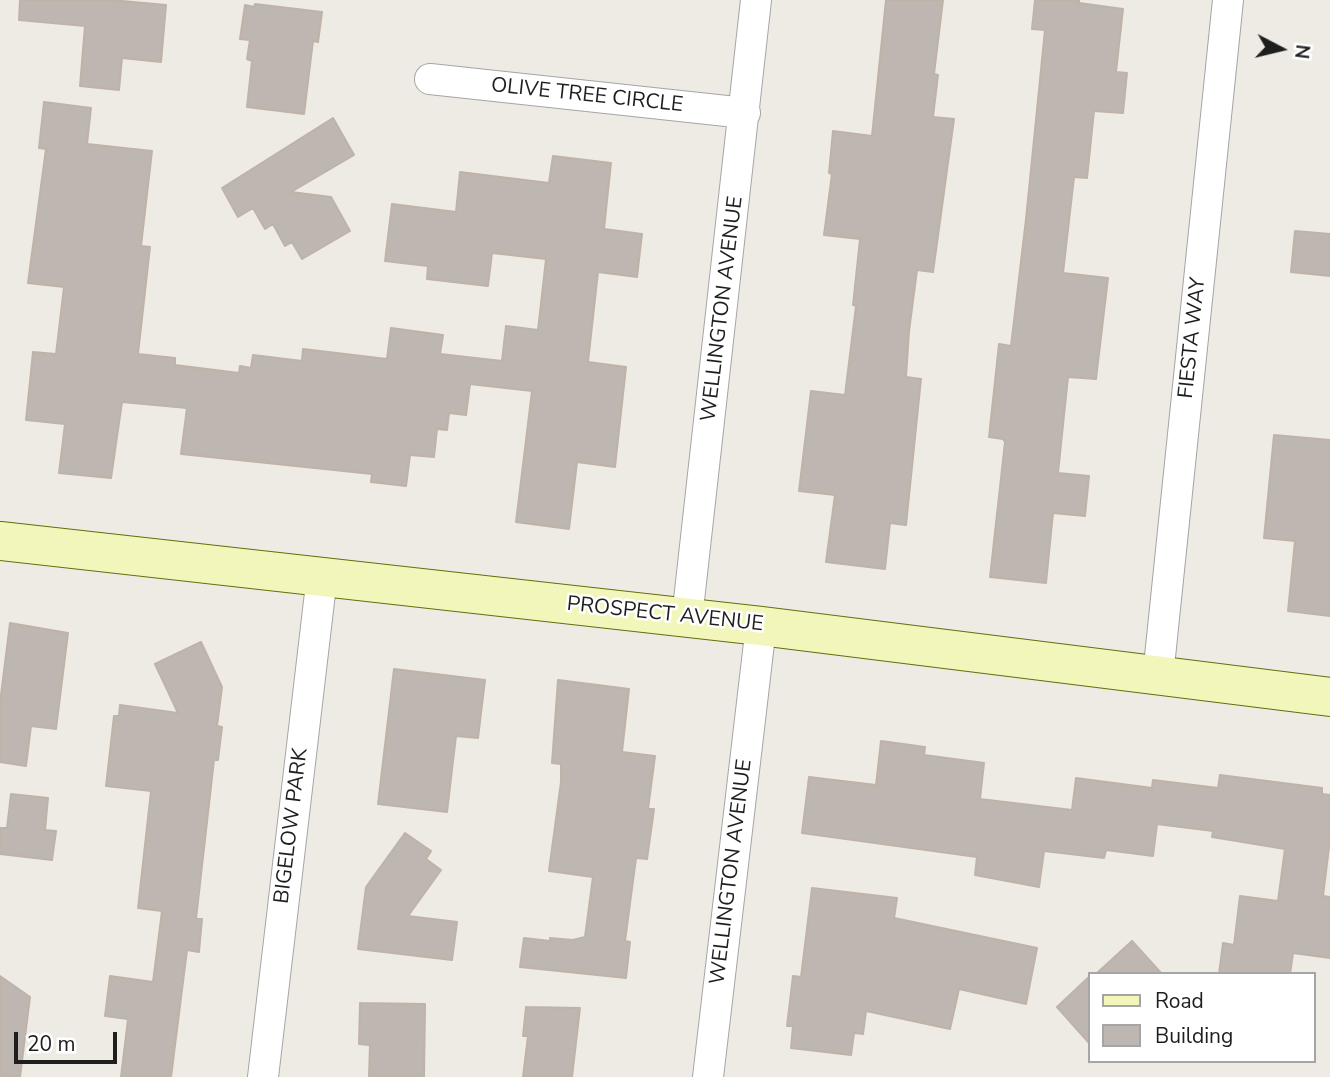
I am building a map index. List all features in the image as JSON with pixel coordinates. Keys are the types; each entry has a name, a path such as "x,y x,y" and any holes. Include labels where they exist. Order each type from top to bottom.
{"main road":[{"name":"PROSPECT AVENUE","path":"0,541 761,626 1330,697"}],"street":[{"name":"WELLINGTON AVENUE","path":"687,618 756,0"},
{"name":"FIESTA WAY","path":"1158,676 1228,0"},
{"name":"OLIVE TREE CIRCLE","path":"430,79 745,113"},
{"name":"BIGELOW PARK","path":"262,1077 322,576"},
{"name":"WELLINGTON AVENUE","path":"708,1077 761,626"}],"building":[{"path":"20,0 111,0 166,5 161,62 122,58 119,90 80,86 85,26 19,20"},
{"path":"886,0 943,0 934,74 938,75 933,117 954,119 933,272 917,270 909,331 906,377 921,379 906,525 890,523 885,569 826,562 835,495 799,491 811,391 845,395 856,306 853,305 860,239 824,235 832,174 829,173 833,131 872,136"},
{"path":"1035,0 1079,0 1079,3 1123,9 1116,72 1127,73 1123,113 1094,111 1087,178 1074,177 1063,273 1108,278 1096,379 1068,377 1058,473 1089,476 1085,516 1053,513 1046,583 990,577 1005,442 1003,439 989,437 999,344 1011,346 1045,30 1032,29"},
{"path":"255,4 322,12 318,42 313,41 304,114 247,107 252,61 247,59 250,40 240,39 245,5 254,7"},
{"path":"44,102 91,108 87,144 152,151 141,246 150,247 138,354 175,358 175,365 239,373 240,366 251,368 253,355 302,361 303,349 387,359 391,328 443,335 440,354 502,361 506,326 538,330 546,259 492,253 488,286 427,279 428,266 385,261 392,204 456,212 460,172 549,183 553,156 611,163 604,229 642,234 637,277 598,272 588,362 626,367 615,467 577,462 569,529 516,522 532,391 470,384 466,415 449,413 447,430 437,429 434,457 410,455 406,486 371,482 372,474 181,454 187,408 122,402 111,478 59,473 65,424 26,420 33,352 56,354 64,287 28,283 46,149 39,148"},
{"path":"333,118 354,155 291,192 331,197 350,231 302,259 292,242 285,246 273,224 265,229 253,208 238,217 222,188"},
{"path":"1295,231 1330,234 1330,276 1291,272"},
{"path":"1274,435 1330,440 1330,616 1288,611 1295,541 1264,538"},
{"path":"10,623 68,633 56,729 31,726 26,766 0,762 0,703"},
{"path":"201,642 222,687 217,726 222,727 218,760 214,760 196,919 202,919 199,952 187,950 171,1077 121,1077 128,1019 105,1016 110,976 153,982 162,911 138,908 151,791 106,786 114,716 119,716 120,705 178,713 155,664"},
{"path":"394,669 485,680 478,738 456,736 447,812 378,804"},
{"path":"558,680 629,689 622,752 655,756 648,809 654,809 647,859 636,858 625,941 630,942 626,978 520,967 524,938 550,941 550,938 573,940 585,937 593,877 549,871 561,782 561,764 552,763"},
{"path":"881,741 925,747 924,755 984,763 980,799 1072,810 1076,778 1152,788 1153,780 1218,788 1220,775 1322,788 1322,794 1330,795 1330,839 1323,896 1330,897 1330,958 1293,953 1290,972 1219,972 1223,943 1234,945 1240,896 1278,901 1285,849 1212,837 1213,831 1157,824 1153,856 1106,850 1104,858 1044,851 1039,887 975,875 977,857 802,833 809,777 876,785"},
{"path":"11,794 48,798 45,830 56,831 52,860 0,854 0,828 7,828"},
{"path":"405,833 431,851 426,859 441,870 408,916 457,922 452,960 358,949 366,887"},
{"path":"812,888 897,898 894,918 1037,948 1026,1004 959,989 950,1029 866,1011 863,1034 854,1033 851,1055 791,1048 793,1026 787,1026 793,976 801,977"},
{"path":"1132,941 1160,972 1098,972"},
{"path":"0,976 30,997 20,1077 0,1077"},
{"path":"1088,978 1088,1042 1057,1007"},
{"path":"360,1003 425,1004 424,1077 369,1077 370,1045 359,1044"},
{"path":"526,1007 580,1008 572,1077 523,1077 528,1036 523,1036"}]}
